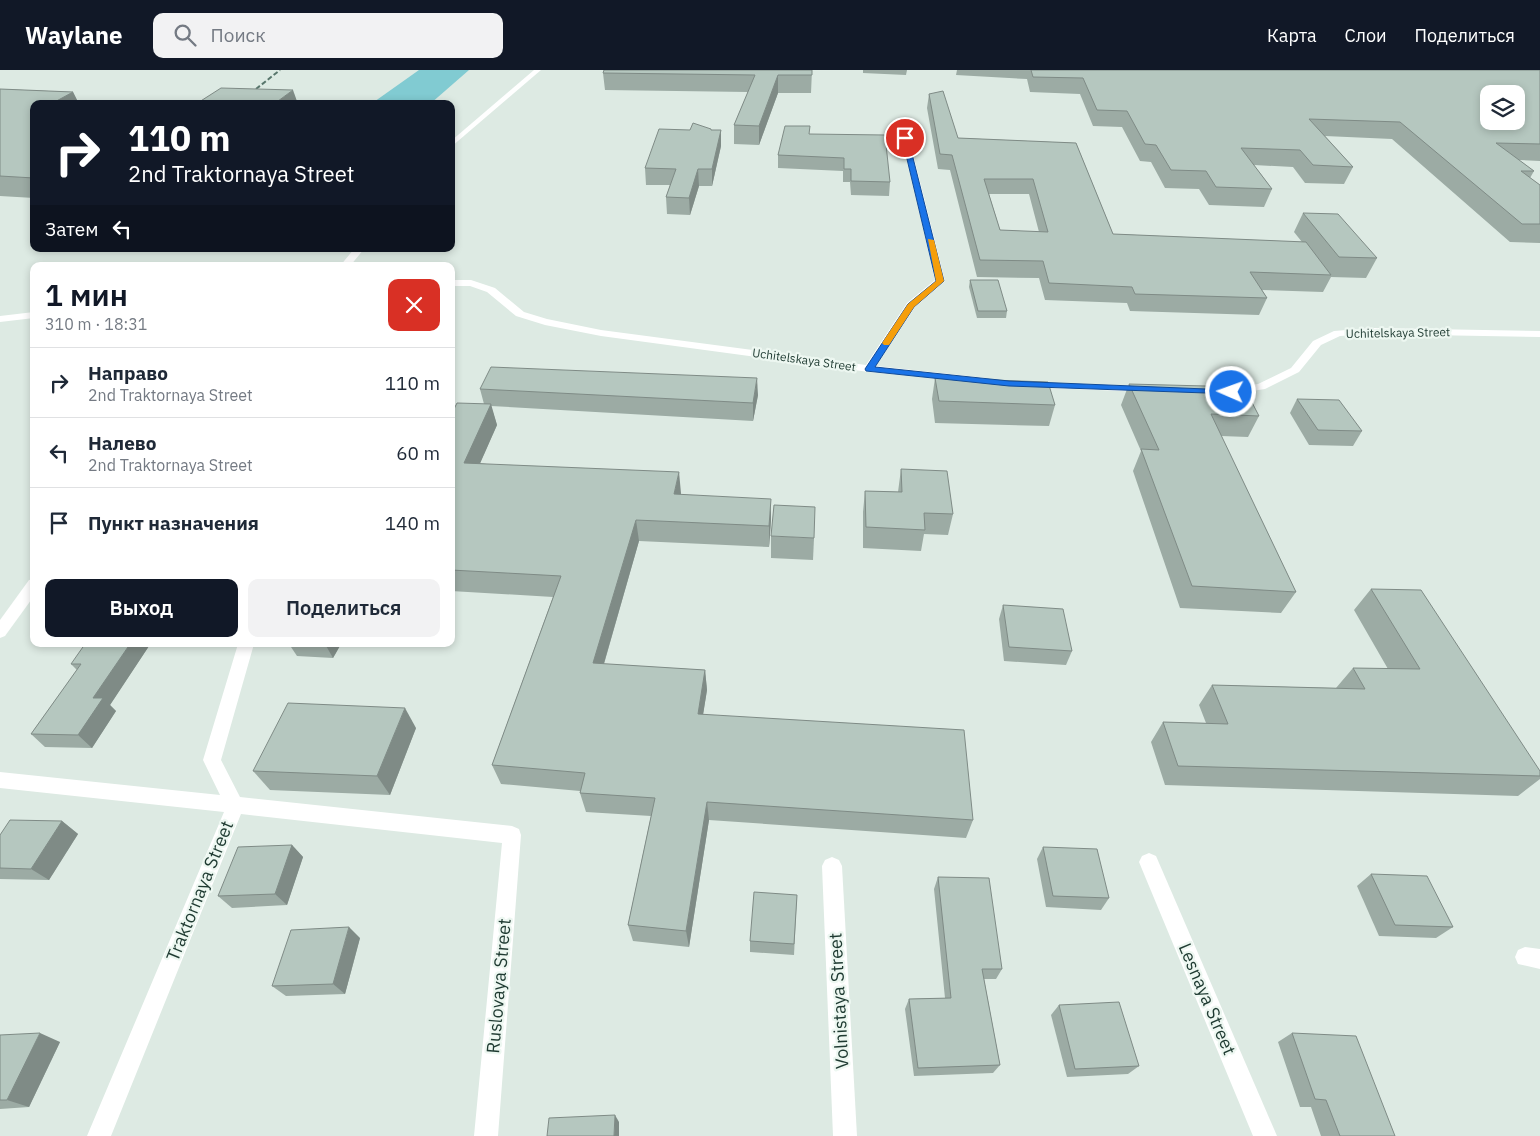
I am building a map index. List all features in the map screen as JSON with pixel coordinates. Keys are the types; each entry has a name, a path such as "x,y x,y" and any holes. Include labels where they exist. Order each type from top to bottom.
{"street":[{"path":"455,142 538,70"},
{"path":"869,369 911,305 940,281 905,138"},
{"path":"348,262 357,252"},
{"name":"Uchitelskaya Street","path":"455,283 470,283 491,290 520,314 546,322 601,333 869,369 1000,383"},
{"path":"0,319 30,315"},
{"name":"Uchitelskaya Street","path":"1212,392 1231,392 1261,387 1295,370 1317,343 1338,334 1372,331 1540,334"},
{"path":"1018,384 1156,390"},
{"path":"0,632 30,590"},
{"name":"Traktornaya Street","path":"99,1136 235,807 212,760 245,647"},
{"path":"0,780 235,807"},
{"name":"Ruslovaya Street","path":"235,807 512,835 486,1136"},
{"name":"Lesnaya Street","path":"1149,862 1265,1136"},
{"name":"Volnistaya Street","path":"832,866 845,1136"}],"water":[{"path":"419,70 469,70 435,100 377,100"}],"building":[{"path":"604,70 812,70 812,75 778,75 759,126 734,125 755,75 603,73"},
{"path":"1031,70 1540,70 1540,144 1496,143 1534,171 1521,171 1540,185 1540,224 1522,224 1400,122 1309,119 1353,167 1313,165 1300,150 1241,148 1272,189 1216,187 1206,171 1171,170 1156,145 1145,144 1127,111 1097,110 1083,78 1033,77"},
{"path":"221,88 293,90 279,100 202,100"},
{"path":"0,89 73,92 58,100 30,100 30,178 0,176"},
{"path":"943,91 958,138 1076,143 1113,234 1306,242 1331,275 1250,272 1267,298 1135,294 1132,287 1049,283 1043,261 980,260 952,155 940,154 929,94","holes":["984,179 1033,179 1048,232 1000,230"]},
{"path":"693,123 711,130 721,130 712,169 698,169 689,198 666,197 676,169 645,168 659,129 690,130"},
{"path":"785,126 810,126 809,134 885,135 890,182 851,181 851,169 844,169 844,158 778,155"},
{"path":"1303,213 1338,214 1377,258 1339,257"},
{"path":"970,280 998,280 1007,311 978,311"},
{"path":"491,367 757,378 753,403 480,389"},
{"path":"935,378 1048,382 1055,405 939,401"},
{"path":"1129,384 1244,387 1259,416 1211,414 1296,592 1192,586 1141,449 1159,450"},
{"path":"1297,399 1339,400 1362,431 1318,430"},
{"path":"457,403 491,404 464,463 679,472 674,494 771,499 769,526 636,520 593,663 705,670 698,714 964,730 973,820 707,802 686,931 628,925 655,798 580,793 585,773 492,765 561,576 455,570 455,407"},
{"path":"901,469 947,471 953,514 924,513 925,530 866,527 865,491 902,492"},
{"path":"774,505 815,507 814,538 771,536"},
{"path":"1371,589 1421,590 1540,771 1540,776 1178,766 1163,722 1228,724 1212,685 1365,689 1353,668 1420,669"},
{"path":"1003,605 1063,609 1072,651 1009,647"},
{"path":"83,647 128,647 93,698 103,698 78,735 31,734 81,664 71,664"},
{"path":"288,703 405,708 377,776 253,771"},
{"path":"10,820 62,821 31,869 0,868 0,835"},
{"path":"292,845 275,894 218,896 238,847"},
{"path":"1043,847 1097,849 1109,898 1053,896"},
{"path":"1371,874 1427,876 1453,927 1395,925"},
{"path":"938,877 989,878 1002,969 982,969 1000,1065 918,1068 909,999 951,998"},
{"path":"754,892 797,895 794,944 750,941"},
{"path":"349,927 333,984 272,986 291,930"},
{"path":"1119,1002 1139,1066 1075,1069 1059,1005"},
{"path":"40,1033 7,1100 0,1100 0,1035"},
{"path":"1292,1033 1356,1036 1395,1136 1340,1136 1326,1100 1315,1099"},
{"path":"615,1115 614,1136 547,1136 549,1118"}],"railway":[{"path":"256,89 280,70"}],"slow traffic":[{"path":"886,343 911,305 940,281 930,240"}],"route":[{"path":"905,138 940,281 911,305 869,369 1009,384 1231,392"}]}
